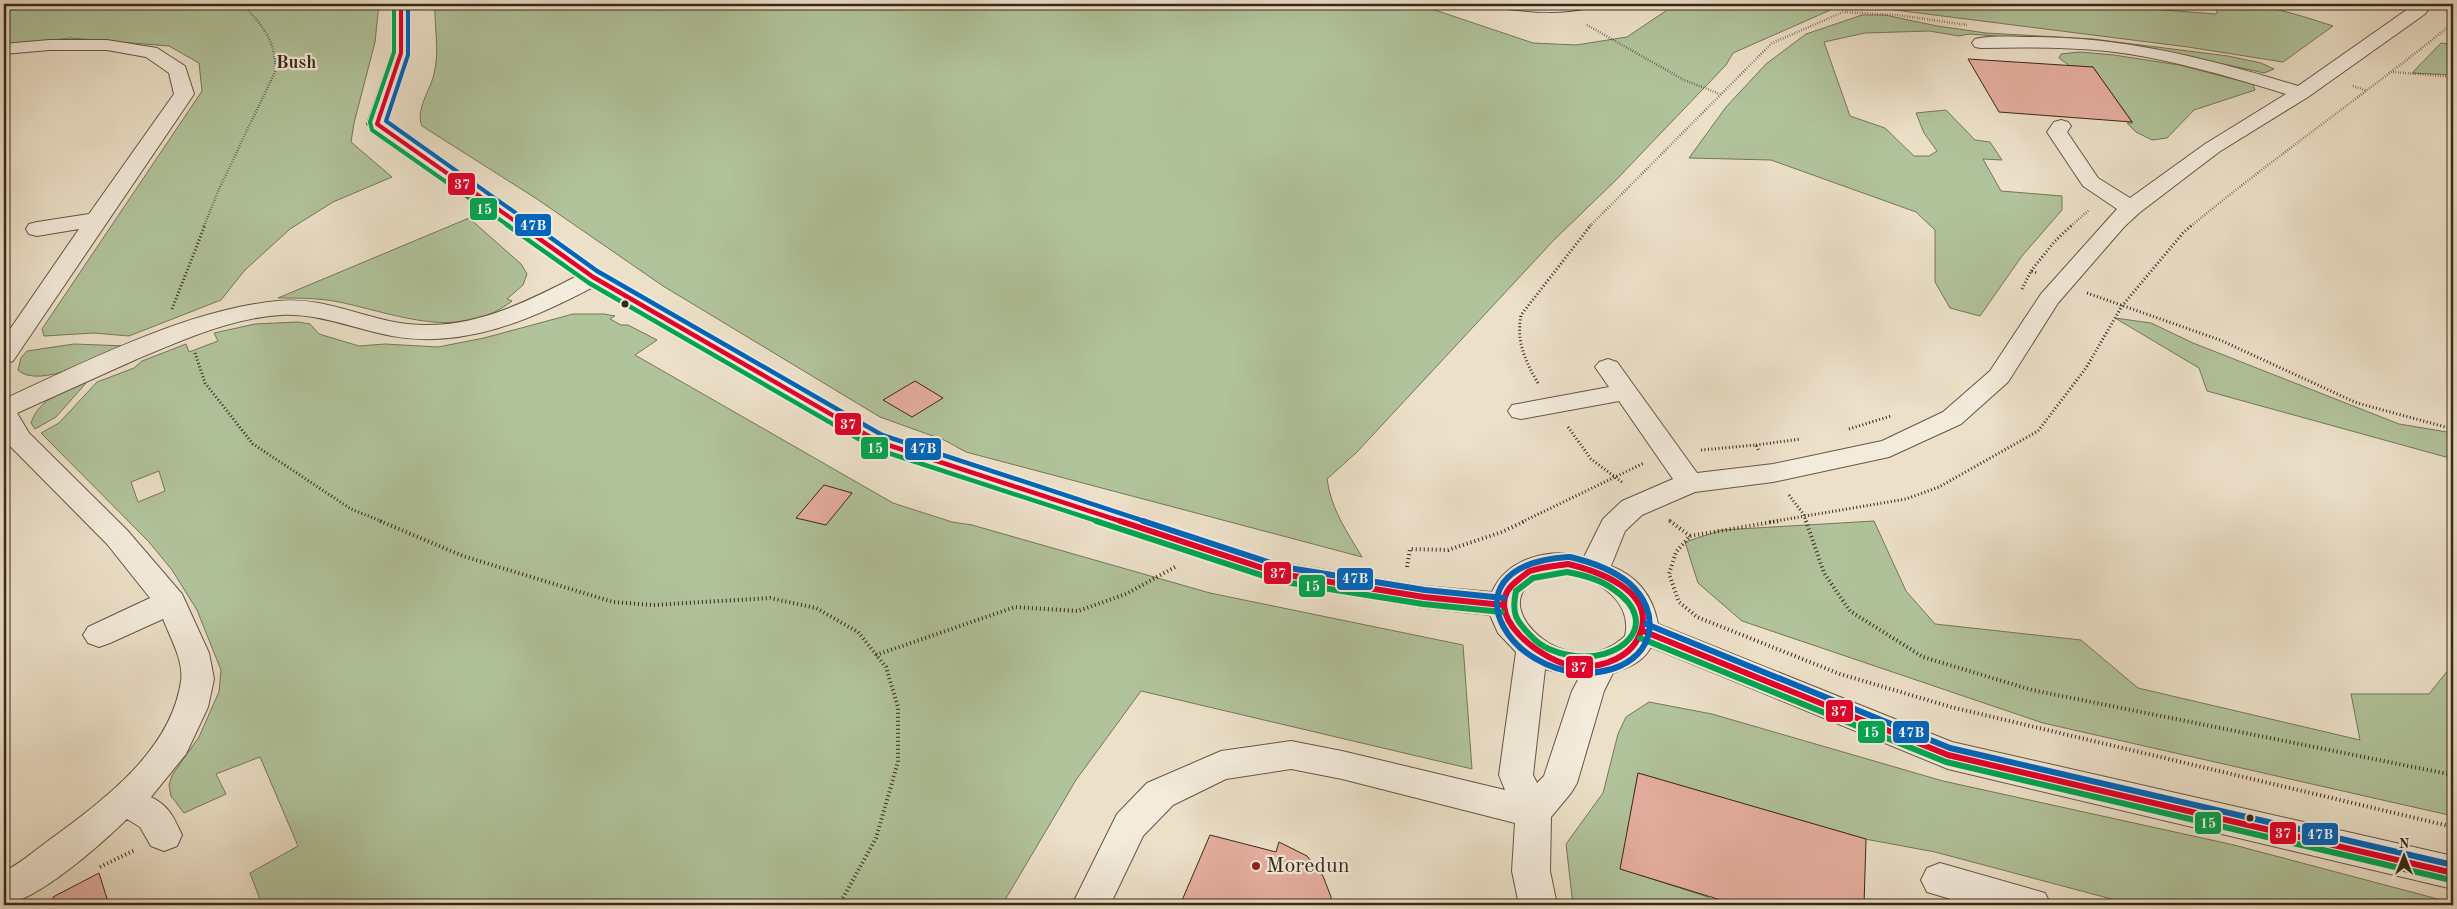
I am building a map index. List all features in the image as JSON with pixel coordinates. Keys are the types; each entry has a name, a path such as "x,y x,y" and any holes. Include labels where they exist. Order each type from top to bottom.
{"street":[{"path":"401,4 401,54 377,124 593,277 879,442 1281,574 1402,593 1504,605"},
{"path":"1507,4 1581,12"},
{"path":"1594,570 1613,526 1632,508 1690,482 1773,473 1889,448 1952,418 1999,376 2049,299 2116,222 2212,148 2301,93 2424,4"},
{"path":"1981,43 2020,42 2092,45 2147,51 2223,68 2301,93"},
{"path":"4,50 50,45 107,45 151,52 178,70 184,94 95,220 4,356"},
{"path":"2061,126 2057,132 2090,182 2108,196 2132,208"},
{"path":"37,228 95,220"},
{"path":"4,409 183,332 219,319 249,312 281,308 311,308 353,317 391,329 452,332 506,320 593,277"},
{"path":"1608,367 1690,482"},
{"path":"1521,411 1626,392"},
{"path":"4,414 19,439 117,537 171,602 193,653 198,679 191,708 174,744 144,782 91,830 22,881 4,889"},
{"path":"1568,564 1594,570 1615,580 1632,595 1642,613 1643,631 1636,646 1622,658 1602,664 1566,664 1532,650 1517,636 1507,620 1504,605 1508,587 1523,573 1544,565 1568,564"},
{"path":"98,635 171,602"},
{"path":"1643,631 1948,755 2453,873"},
{"path":"1532,650 1516,775 1533,812 1531,870 1538,905"},
{"path":"1533,812 1559,783 1588,691 1602,664"},
{"path":"1090,905 1130,824 1160,794 1221,765 1291,755 1342,765 1533,812"},
{"path":"124,800 153,816 164,835"},
{"path":"1940,880 2032,905"}],"path":[{"path":"242,4 267,29 277,56 275,72 219,189 169,317 191,341 205,383 253,444 351,508 463,556 613,602 653,605 770,598 816,608 858,632 886,667 898,708 898,762 876,838 839,905"},
{"path":"1581,12 1638,56 1684,80 1720,94"},
{"path":"2453,23 2393,72 2254,175 2183,233 2122,306 2086,368 2038,431 1939,486 1906,498 1690,536 1676,552 1668,574 1679,602 1698,617 1840,674 1951,708 2453,827"},
{"path":"1402,593 1410,549 1448,550 1460,547 1502,532 1615,476 1591,459 1553,405 1525,360 1518,332 1522,315 1582,235 1747,68"},
{"path":"2393,72 2453,77"},
{"path":"2021,293 2031,271 2068,228 2108,196"},
{"path":"2031,271 2122,306 2220,340 2357,403 2453,429"},
{"path":"1841,431 1898,414"},
{"path":"1756,445 1804,439"},
{"path":"1773,473 1804,515 1824,572 1850,611 1923,657 2032,690 2453,775"},
{"path":"876,655 1015,607 1078,611 1126,594 1206,549"}],"green space":[{"path":"4,4 379,4 375,42 354,123 351,142 392,177 333,202 290,229 245,270 221,300 129,336 94,333 44,336 42,329 202,91 199,63 169,46 70,38 4,46"},
{"path":"435,4 1417,4 1533,43 1576,45 1627,37 1676,4 2086,4 2216,14 2220,4 2236,4 2264,7 2333,26 2283,62 2188,47 1863,6 1835,8 1733,53 1726,65 1616,180 1553,241 1357,452 1327,479 1336,510 1362,557 966,452 944,440 880,417 663,286 537,199 422,126 420,114 436,65"},
{"path":"1862,15 1885,15 1937,26 1986,33 2093,39 2228,56 2261,63 2274,69 2264,73 2154,52 2043,40 1969,34 1959,36 1929,31 1865,33 1824,42 1850,116 1885,128 1914,156 1929,156 1937,151 1924,133 1916,113 1946,110 1975,140 1990,142 2002,160 1983,159 2001,191 2062,196 2062,210 2022,256 1980,316 1950,308 1935,282 1935,230 1916,212 1771,160 1689,158 1726,107 1766,64 1806,34"},
{"path":"2441,43 2453,45 2453,75 2412,73"},
{"path":"2080,52 2179,65 2253,84 2255,90 2194,110 2167,138 2152,140 2136,132 2127,123 2133,123 2093,67 2070,66 2059,58 2061,54"},
{"path":"469,218 521,264 527,274 523,285 507,299 512,301 492,313 471,320 427,321 405,318 339,302 309,298 278,298"},
{"path":"573,314 615,316 610,319 621,325 628,325 657,340 635,355 893,503 952,522 972,525 1210,593 1463,645 1472,769 1141,691 1076,780 1002,905 262,905 250,873 298,846 260,757 216,774 226,794 184,813 171,796 169,785 172,775 199,737 219,692 221,670 197,610 172,570 149,542 41,433 59,423 97,382 134,368 142,361 186,344 189,352 218,341 214,333 255,324 298,322 310,324 319,334 359,346 385,344 438,347 484,338","holes":["159,471 165,491 138,502 131,482"]},
{"path":"2115,318 2151,323 2193,343 2399,424 2453,433 2453,459 2207,391 2199,368"},
{"path":"74,344 126,346 87,363 55,374 28,375 18,370 21,358 27,351"},
{"path":"87,382 56,417 35,429 31,423 35,414 46,401"},
{"path":"1874,521 1906,591 1935,624 2081,640 2138,688 2360,740 2351,694 2429,694 2453,664 2453,816 2043,723 1742,621 1698,583 1685,542 1722,530"},
{"path":"1649,702 1712,714 1943,781 2234,845 2453,903 2453,905 2134,905 1935,852 1865,839 1638,773 1621,869 1708,897 1715,905 1573,905 1566,844 1603,793 1618,734 1626,717"}],"building":[{"path":"1968,59 2093,67 2132,122 1999,112"},
{"path":"915,381 943,398 912,417 883,400"},
{"path":"824,485 852,493 826,525 796,518"},
{"path":"1638,773 1866,839 1864,905 1737,905 1620,869"},
{"name":"Moredun","path":"1210,835 1276,852 1279,842 1307,856 1323,876 1331,897 1331,905 1180,905"},
{"path":"99,873 109,905 56,905 53,897"}],"transit line":[{"name":"15","path":"394,4 394,52 370,122 372,130 589,283 876,449 1279,581 1423,604 1502,612"},
{"name":"37","path":"401,4 401,53 377,124 593,277 879,442 1281,574 1424,597 1503,605"},
{"name":"47B","path":"408,4 408,55 386,121 597,271 882,435 1283,567 1425,590 1504,598"},
{"name":"47B","path":"1568,557 1532,563 1512,573 1499,591 1497,612 1501,626 1516,644 1528,653 1554,667 1569,671 1599,672 1614,668 1631,660 1644,647 1647,640 1649,617 1645,604 1629,583 1608,569 1570,557"},
{"name":"37","path":"1568,564 1594,571 1612,579 1630,593 1638,604 1642,616 1639,638 1621,656 1607,663 1579,667 1552,660 1529,645 1512,626 1504,606 1509,586 1529,571 1568,564"},
{"name":"15","path":"1567,572 1591,578 1609,586 1630,605 1634,614 1635,624 1629,641 1621,648 1610,654 1583,658 1557,653 1535,641 1520,625 1512,607 1516,591 1533,578 1567,572"},
{"name":"47B","path":"1646,624 1950,748 2453,865"},
{"name":"37","path":"1643,631 1948,755 2453,873"},
{"name":"15","path":"1640,638 1946,762 2451,880"}],"place":[{"name":"Moredun","path":"1256,866"}],"district":[{"name":"Bush","path":"296,63"}]}
